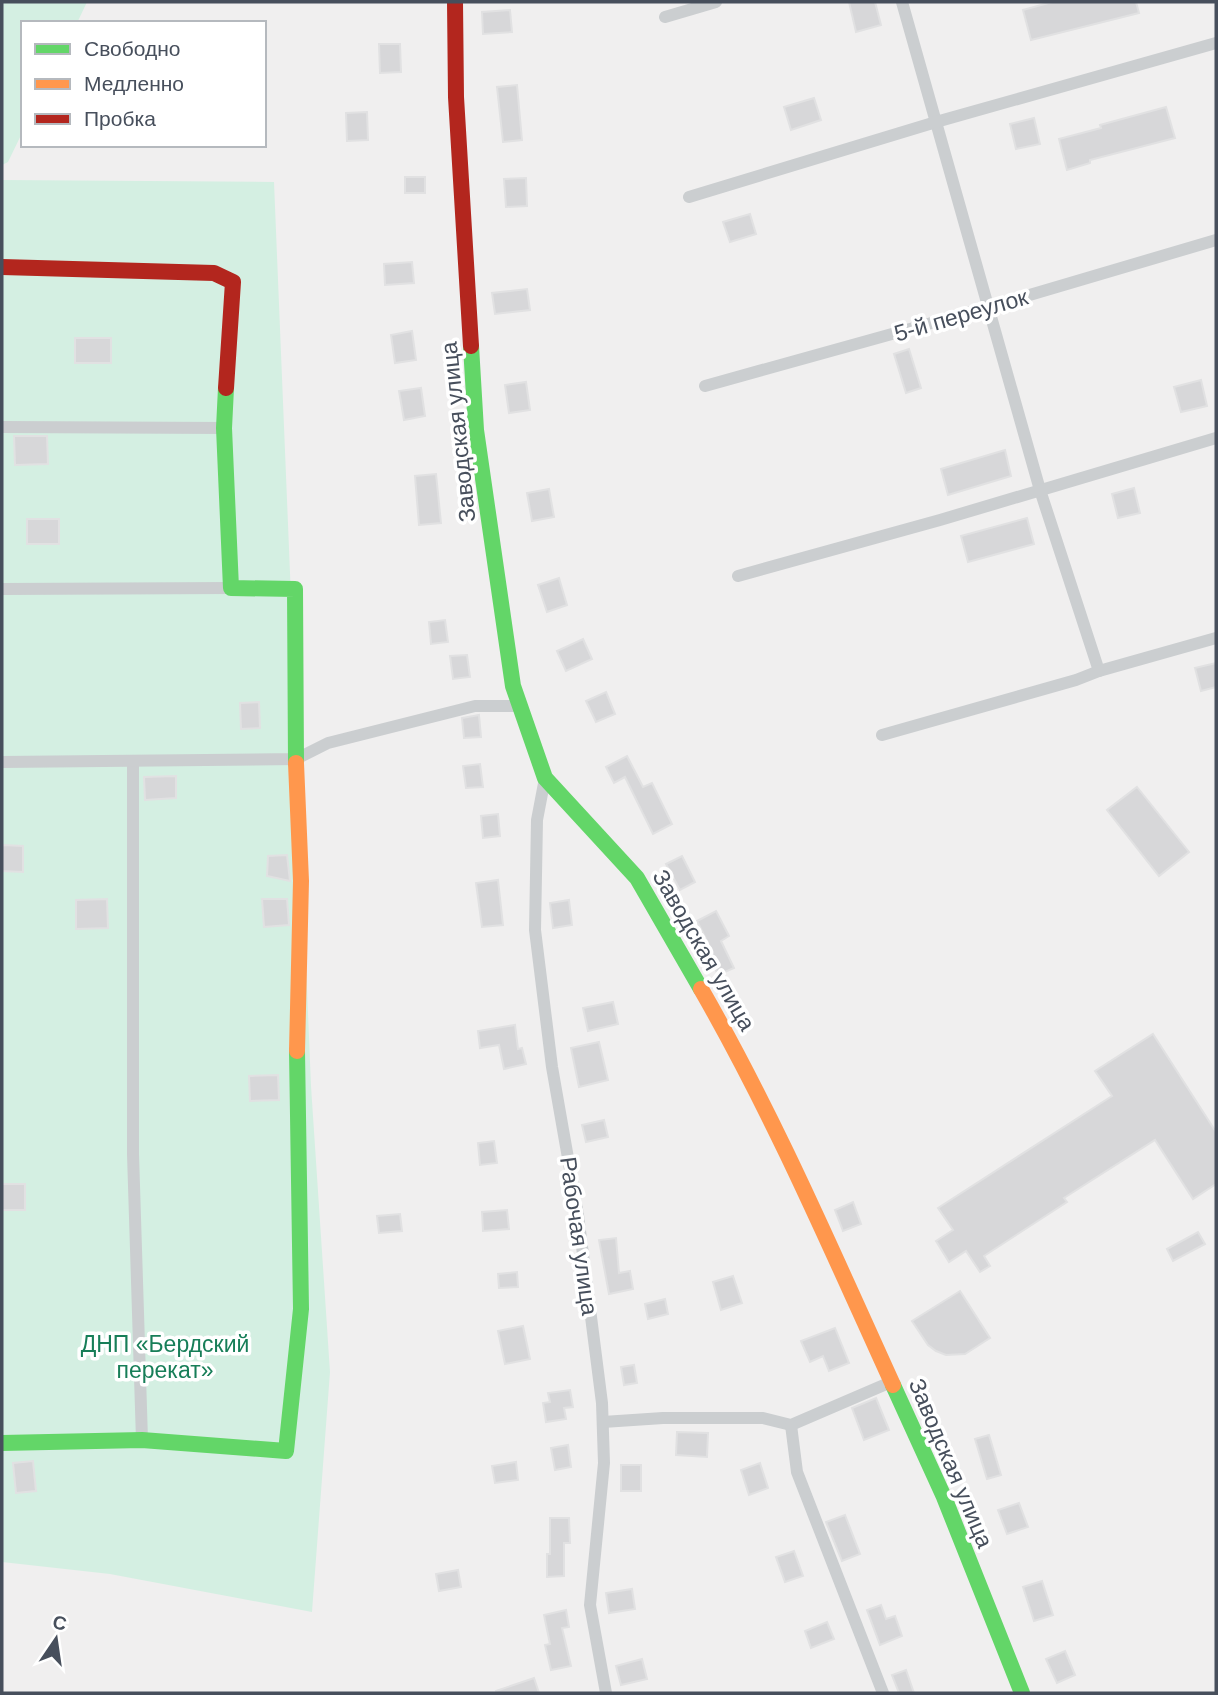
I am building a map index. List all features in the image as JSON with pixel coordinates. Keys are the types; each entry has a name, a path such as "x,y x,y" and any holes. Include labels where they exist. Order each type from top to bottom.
{"street":[{"name":"Заводская улица","path":"455,2 456,97 476,430 513,686 545,778 637,878 745,1069 830,1246 944,1497 1022,1693"},
{"path":"665,17 716,2"},
{"path":"902,2 1040,489 1099,671"},
{"path":"689,197 936,122 1216,43"},
{"name":"5-й переулок","path":"705,386 1216,240"},
{"path":"2,267 214,273 233,282 224,428 231,588"},
{"path":"2,427 224,428"},
{"path":"738,576 940,520 1216,438"},
{"path":"2,589 295,589 296,759 301,881 297,1053 301,1309 286,1451 142,1440 2,1443"},
{"path":"882,735 1216,638"},
{"path":"2,762 296,759 328,743 475,706 520,706"},
{"path":"132,761 134,1153 142,1440"},
{"name":"Рабочая улица","path":"545,778 537,820 535,930 552,1067 578,1215 603,1422 604,1463 590,1605 606,1693"},
{"path":"603,1422 663,1418 763,1418 791,1425 891,1382"},
{"path":"791,1425 796,1472 883,1693"}],"green space":[{"path":"2,2 87,2 78,21 21,21 21,135 8,162 2,165"},
{"name":"ДНП «Бердский перекат»","path":"2,180 274,182 311,1086 330,1372 312,1612 110,1574 2,1562"}],"building":[{"path":"849,2 875,2 881,25 856,32"},
{"path":"1052,2 1136,2 1139,13 1031,40 1023,10"},
{"path":"510,10 512,32 483,34 482,12"},
{"path":"379,44 400,44 401,72 380,73"},
{"path":"517,85 522,140 503,142 497,87"},
{"path":"814,98 821,120 791,130 784,107"},
{"path":"1166,107 1175,138 1090,160 1090,163 1067,170 1059,139"},
{"path":"367,112 368,140 347,141 346,113"},
{"path":"1034,118 1040,144 1016,149 1010,124"},
{"path":"405,177 425,177 425,193 405,193"},
{"path":"526,178 527,206 506,207 504,179"},
{"path":"750,214 756,234 730,242 723,222"},
{"path":"412,262 414,283 385,285 384,264"},
{"path":"527,289 530,310 495,314 492,293"},
{"path":"412,331 416,360 395,363 391,335"},
{"path":"75,338 111,338 111,363 75,363"},
{"path":"909,349 921,388 906,393 894,354"},
{"path":"1201,380 1207,406 1181,412 1174,387"},
{"path":"526,382 530,410 509,413 505,385"},
{"path":"421,388 425,416 404,420 399,391"},
{"path":"14,436 47,436 48,464 15,465"},
{"path":"1005,450 1011,476 948,495 941,469"},
{"path":"436,474 441,523 419,525 415,476"},
{"path":"1134,488 1140,513 1118,518 1112,494"},
{"path":"549,489 554,517 532,521 527,493"},
{"path":"1027,518 1034,544 968,562 961,536"},
{"path":"27,519 59,519 59,544 27,544"},
{"path":"559,578 567,605 547,612 538,585"},
{"path":"445,620 448,642 431,644 429,622"},
{"path":"583,639 592,659 566,671 557,651"},
{"path":"467,655 470,677 453,679 450,656"},
{"path":"1216,663 1216,687 1201,691 1195,668"},
{"path":"606,692 615,714 596,722 586,701"},
{"path":"259,702 260,728 241,729 240,703"},
{"path":"479,715 481,737 464,738 462,718"},
{"path":"627,756 643,787 652,783 672,824 653,834 625,777 614,783 606,767"},
{"path":"480,764 483,787 466,788 463,766"},
{"path":"176,776 176,798 145,800 144,777"},
{"path":"1137,787 1189,852 1159,876 1107,810"},
{"path":"498,814 500,836 483,838 481,816"},
{"path":"2,845 23,846 23,872 2,871"},
{"path":"287,855 290,881 267,876 268,856"},
{"path":"682,856 695,882 680,890 666,864"},
{"path":"498,880 503,925 482,927 476,883"},
{"path":"107,899 108,928 76,929 76,900"},
{"path":"262,899 287,899 289,925 264,927"},
{"path":"569,900 572,925 553,928 550,903"},
{"path":"716,911 729,936 721,941 734,968 718,975 709,955 713,953 697,921"},
{"path":"613,1002 618,1024 588,1031 583,1008"},
{"path":"515,1025 518,1049 522,1048 526,1064 504,1069 499,1045 480,1048 478,1031"},
{"path":"1153,1034 1216,1132 1216,1184 1193,1199 1155,1140 1064,1198 1067,1202 984,1256 990,1266 980,1272 966,1251 949,1262 936,1241 953,1230 938,1208 1112,1096 1095,1071"},
{"path":"599,1042 608,1080 579,1087 571,1048"},
{"path":"278,1075 279,1100 250,1101 249,1076"},
{"path":"604,1120 608,1137 586,1142 582,1125"},
{"path":"494,1141 497,1163 480,1165 478,1143"},
{"path":"2,1184 25,1184 25,1210 2,1210"},
{"path":"853,1202 861,1224 843,1231 835,1210"},
{"path":"507,1210 509,1229 483,1231 482,1212"},
{"path":"400,1214 402,1231 379,1233 377,1216"},
{"path":"1198,1232 1205,1244 1173,1261 1167,1249"},
{"path":"616,1238 619,1273 630,1271 633,1289 609,1294 599,1240"},
{"path":"517,1272 518,1287 499,1288 498,1274"},
{"path":"733,1276 742,1303 721,1310 713,1282"},
{"path":"960,1291 990,1338 965,1354 946,1355 928,1345 912,1321"},
{"path":"665,1299 668,1314 648,1319 645,1304"},
{"path":"523,1326 530,1359 505,1364 498,1331"},
{"path":"835,1328 849,1363 829,1371 823,1356 810,1362 801,1341"},
{"path":"634,1365 637,1383 624,1385 621,1367"},
{"path":"570,1390 573,1407 564,1408 566,1419 546,1422 543,1403 550,1402 548,1393"},
{"path":"876,1398 889,1430 864,1440 852,1408"},
{"path":"677,1432 708,1433 707,1457 676,1455"},
{"path":"989,1435 1001,1475 987,1479 975,1439"},
{"path":"568,1445 571,1467 555,1470 551,1448"},
{"path":"33,1461 36,1491 16,1493 13,1463"},
{"path":"516,1462 518,1480 495,1483 492,1466"},
{"path":"760,1463 768,1488 749,1495 741,1470"},
{"path":"621,1465 641,1465 641,1491 621,1491"},
{"path":"1019,1503 1028,1527 1007,1534 998,1510"},
{"path":"845,1515 860,1554 842,1561 826,1522"},
{"path":"550,1518 569,1518 570,1543 564,1543 564,1576 547,1577"},
{"path":"794,1551 803,1576 785,1582 776,1557"},
{"path":"458,1570 461,1587 439,1591 436,1574"},
{"path":"1042,1581 1053,1615 1034,1621 1023,1587"},
{"path":"632,1589 635,1609 609,1613 606,1593"},
{"path":"881,1605 886,1619 895,1616 902,1636 880,1645 867,1610"},
{"path":"566,1610 569,1627 562,1628 571,1666 551,1670 545,1645 550,1644 544,1615"},
{"path":"827,1622 834,1639 811,1648 805,1631"},
{"path":"1065,1651 1075,1675 1057,1683 1046,1659"},
{"path":"642,1659 647,1679 621,1685 616,1666"},
{"path":"906,1670 914,1693 899,1693 892,1675"},
{"path":"534,1678 539,1693 496,1693 496,1691"}],"traffic: fast":[{"path":"471,346 476,430 513,686 545,778 637,878 701,989"},
{"path":"226,388 224,428 231,588 295,589 296,763"},
{"path":"2,1443 142,1440 286,1451 301,1309 297,1051"},
{"path":"893,1385 944,1497 1022,1693"}],"traffic: slow":[{"path":"296,763 301,881 297,1051"},
{"path":"701,989 778,1135 893,1385"}],"traffic: jam":[{"path":"455,2 456,97 471,346"},
{"path":"2,267 214,273 233,282 226,388"}]}
